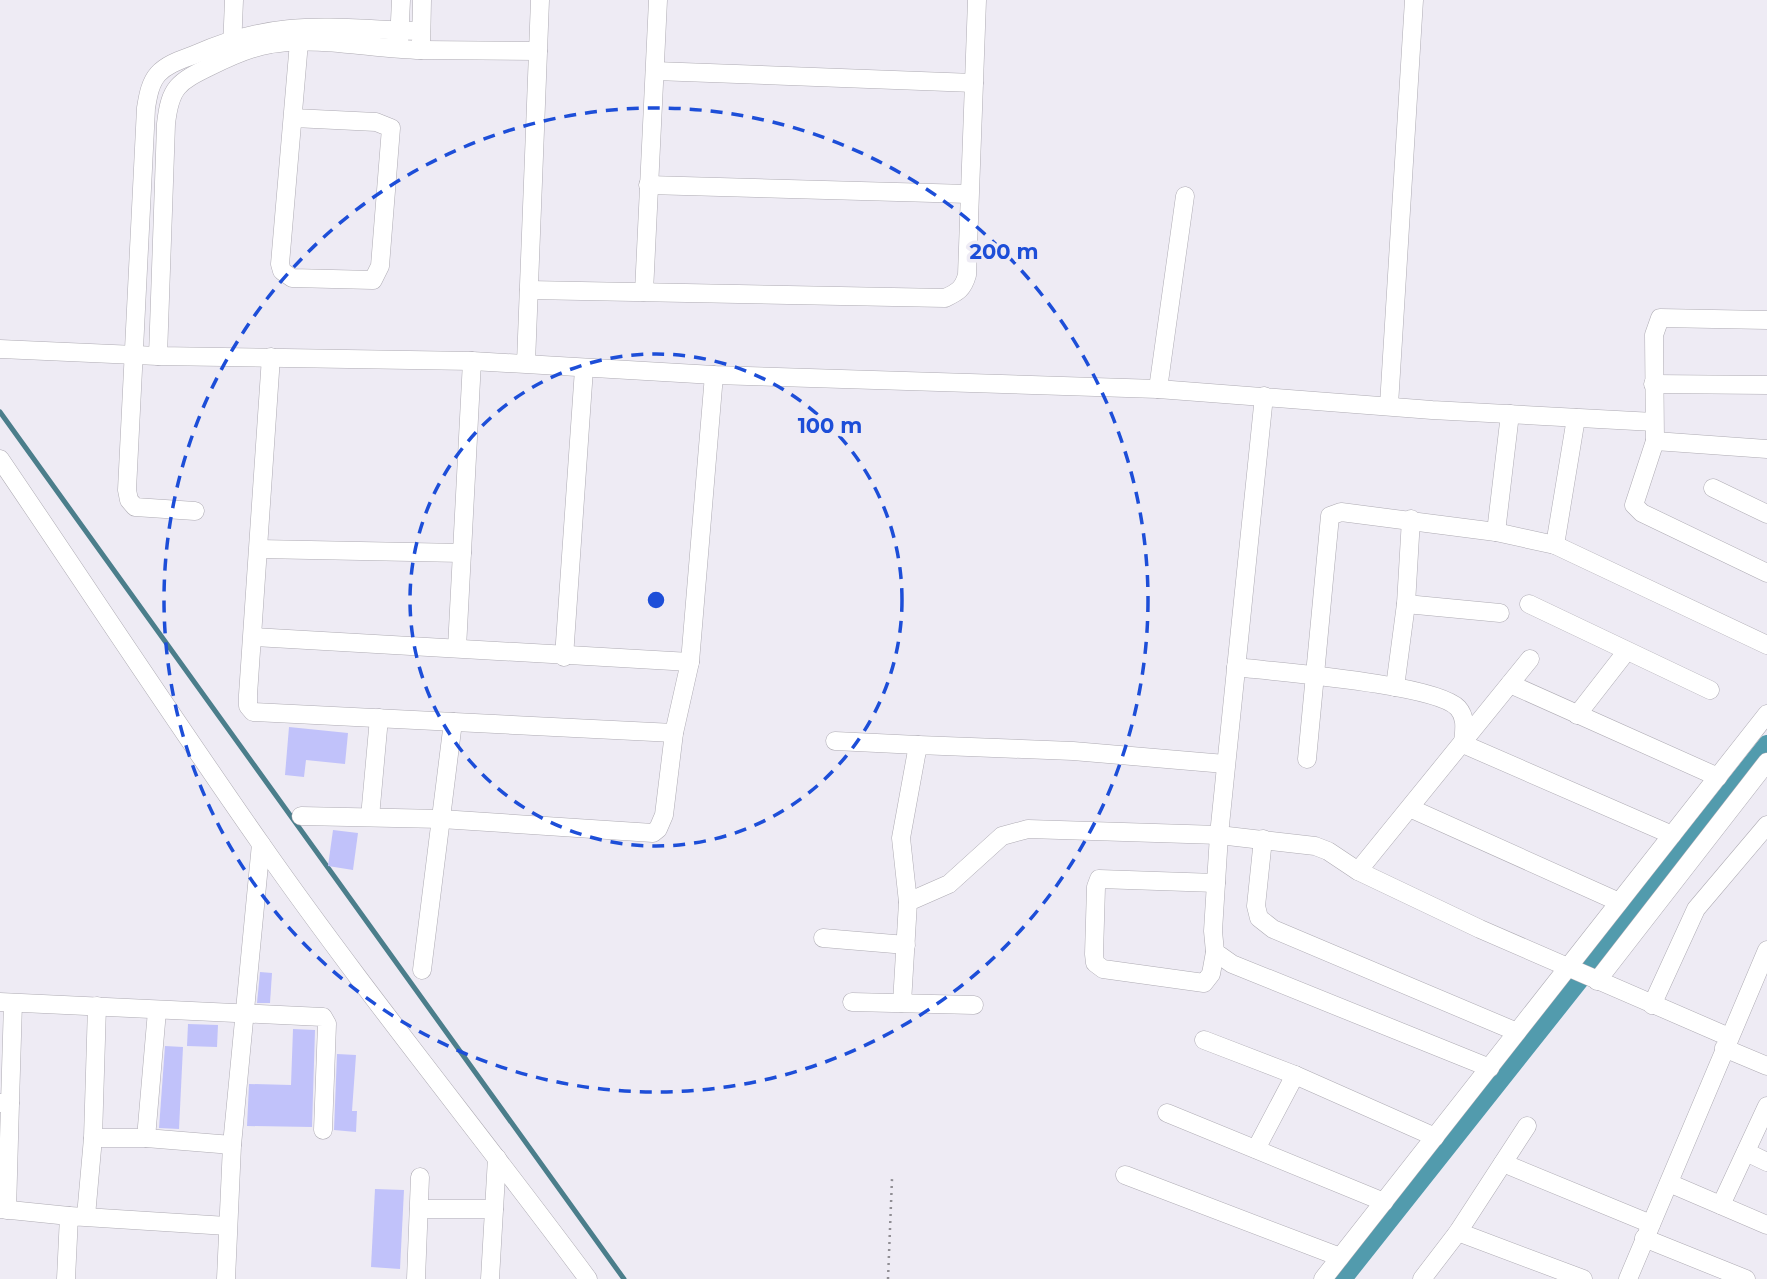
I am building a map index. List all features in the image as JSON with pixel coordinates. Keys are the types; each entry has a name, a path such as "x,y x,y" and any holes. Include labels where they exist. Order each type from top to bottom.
{"street":[{"path":"232,47 234,0"},
{"path":"399,49 401,0"},
{"path":"421,50 422,0"},
{"path":"526,363 540,0"},
{"path":"644,292 658,0"},
{"path":"529,290 945,298 963,287 967,275 976,0"},
{"path":"1389,405 1414,0"},
{"path":"158,356 168,106 174,88 232,47 264,30 303,26 421,31"},
{"path":"294,118 376,122 391,128 380,265 373,280 292,278 282,271 280,264 299,42"},
{"path":"195,511 135,507 129,500 133,355 146,108 151,86 159,73 172,64 232,47 299,42 421,50 538,51"},
{"path":"654,71 974,83"},
{"path":"648,185 969,194"},
{"path":"1158,389 1185,196"},
{"path":"1767,320 1660,318 1654,335 1655,441 1652,458 1635,498 1636,510 1767,573"},
{"path":"0,349 158,356 472,361 714,375 1158,389 1654,422"},
{"path":"271,357 248,695 248,706 253,712 674,733"},
{"path":"457,648 472,361"},
{"path":"564,657 584,369"},
{"path":"301,816 441,819 653,833 658,829 664,815 674,733 690,662 714,375"},
{"path":"1653,384 1767,385"},
{"path":"1216,883 1099,879 1096,887 1095,963 1103,969 1204,983 1211,974 1215,952 1213,931 1225,764 1264,396"},
{"path":"1496,532 1510,414"},
{"path":"1555,545 1576,418"},
{"path":"1655,441 1767,449"},
{"path":"0,459 261,844 394,1021 443,1093 497,1158 588,1279"},
{"path":"1713,488 1767,514"},
{"path":"1307,759 1331,516 1341,512 1496,532 1555,545 1767,645"},
{"path":"1395,687 1406,604 1411,519"},
{"path":"259,549 462,553"},
{"path":"1406,604 1500,613"},
{"path":"1529,604 1710,690"},
{"path":"253,637 457,648 564,657 690,662"},
{"path":"1577,715 1626,652"},
{"path":"1358,871 1412,808 1530,659"},
{"path":"1236,667 1395,687 1451,702 1464,718 1463,744"},
{"path":"1510,684 1718,777"},
{"path":"1582,974 1619,902 1767,713"},
{"path":"370,817 379,718"},
{"path":"422,970 453,722"},
{"path":"835,741 1073,751 1225,764"},
{"path":"1463,744 1672,835"},
{"path":"902,1003 908,902 901,838 918,745"},
{"path":"1323,1279 1517,1032 1582,974 1767,762"},
{"path":"1412,808 1619,902"},
{"path":"1652,1005 1696,909 1767,825"},
{"path":"908,902 950,884 992,843 1016,831 1073,828 1219,835 1322,848 1358,871 1652,1005 1767,1066"},
{"path":"1263,839 1256,906 1259,919 1273,929 1517,1032"},
{"path":"226,1279 232,1145 261,844"},
{"path":"823,938 906,945"},
{"path":"1215,952 1232,964 1490,1068"},
{"path":"1629,1279 1765,958"},
{"path":"227,1226 4,1210 6,1002 158,1012 318,1016 326,1019 323,1130"},
{"path":"852,1002 974,1005"},
{"path":"66,1279 93,1138 97,1006"},
{"path":"146,1138 158,1012"},
{"path":"1204,1040 1294,1075 1435,1137"},
{"path":"1256,1149 1294,1075"},
{"path":"1721,1205 1746,1152 1763,1126 1767,1106"},
{"path":"1167,1113 1384,1202"},
{"path":"1422,1279 1458,1232 1527,1126"},
{"path":"93,1138 146,1138 232,1145"},
{"path":"1746,1152 1767,1162"},
{"path":"490,1279 497,1158"},
{"path":"1503,1163 1746,1279"},
{"path":"1125,1175 1340,1257"},
{"path":"416,1279 420,1177"},
{"path":"1669,1183 1767,1225"},
{"path":"419,1209 494,1209"},
{"path":"1458,1232 1583,1279"}],"path":[{"path":"888,1279 892,1180"}],"building":[{"path":"289,727 348,733 345,764 306,760 304,777 285,775"},
{"path":"333,830 358,833 353,870 328,866"},
{"path":"260,972 272,973 270,1003 257,1003"},
{"path":"188,1024 218,1025 217,1047 187,1046"},
{"path":"293,1029 315,1030 312,1127 247,1126 249,1084 291,1085"},
{"path":"165,1046 183,1047 179,1129 159,1128"},
{"path":"337,1054 356,1055 352,1111 357,1111 356,1132 334,1130"},
{"path":"375,1189 404,1190 400,1269 371,1267"}],"waterway":[{"path":"0,412 624,1279"},
{"path":"1343,1279 1767,744"}]}
